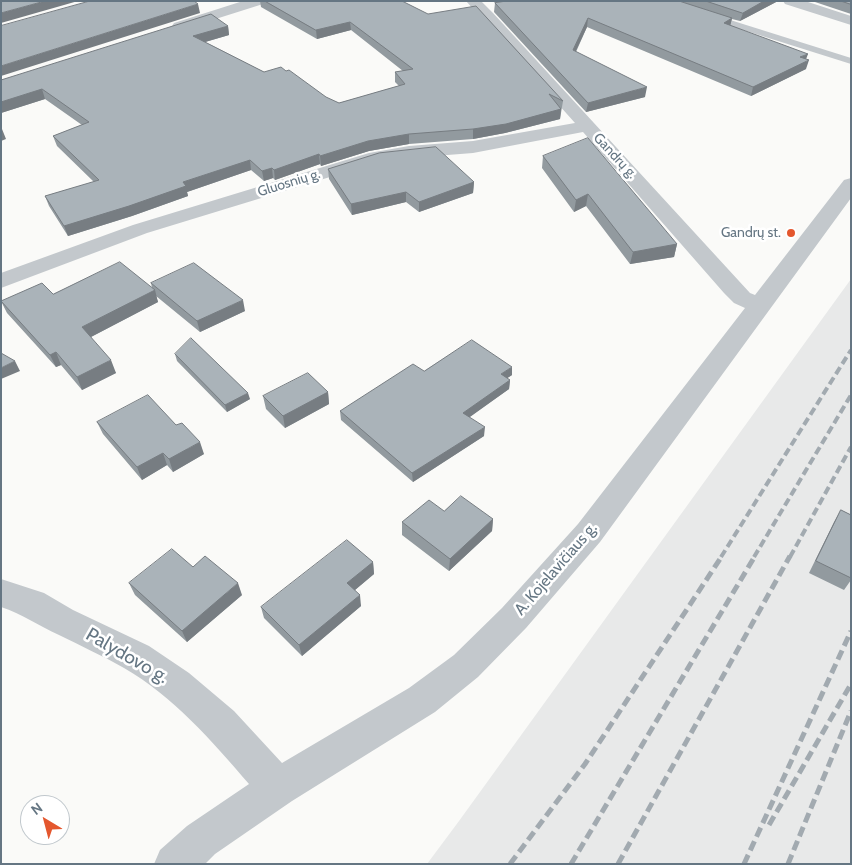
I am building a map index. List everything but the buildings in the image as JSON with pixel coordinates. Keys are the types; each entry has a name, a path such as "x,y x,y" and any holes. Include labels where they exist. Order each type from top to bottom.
{"street":[{"path":"165,30 258,1"},
{"name":"Gandrų g.","path":"473,1 514,42 666,210 732,288 742,298 760,305"},
{"path":"790,1 851,22"},
{"name":"Gluosnių g.","path":"1,281 140,229 376,157 409,152 474,147 588,126"},
{"name":"A. Kojelavičiaus g.","path":"174,864 201,840 278,787 422,700 466,666 514,618 589,533 851,184"},
{"name":"Palydovo g.","path":"1,593 32,603 60,620 137,657 177,685 221,724 278,787"}],"lane":[{"path":"698,13 851,61"}],"shaded area":[{"path":"851,279 851,864 427,864 459,821"}],"railway":[{"path":"721,557 851,350"},
{"path":"754,557 851,395"},
{"path":"790,557 851,447"},
{"path":"510,864 585,764 722,556"},
{"path":"571,864 755,556"},
{"path":"618,864 790,556"},
{"path":"744,864 851,631"},
{"path":"769,825 851,684"},
{"path":"788,864 851,711"}],"place":[{"name":"Gandrų st.","path":"791,233"}]}
